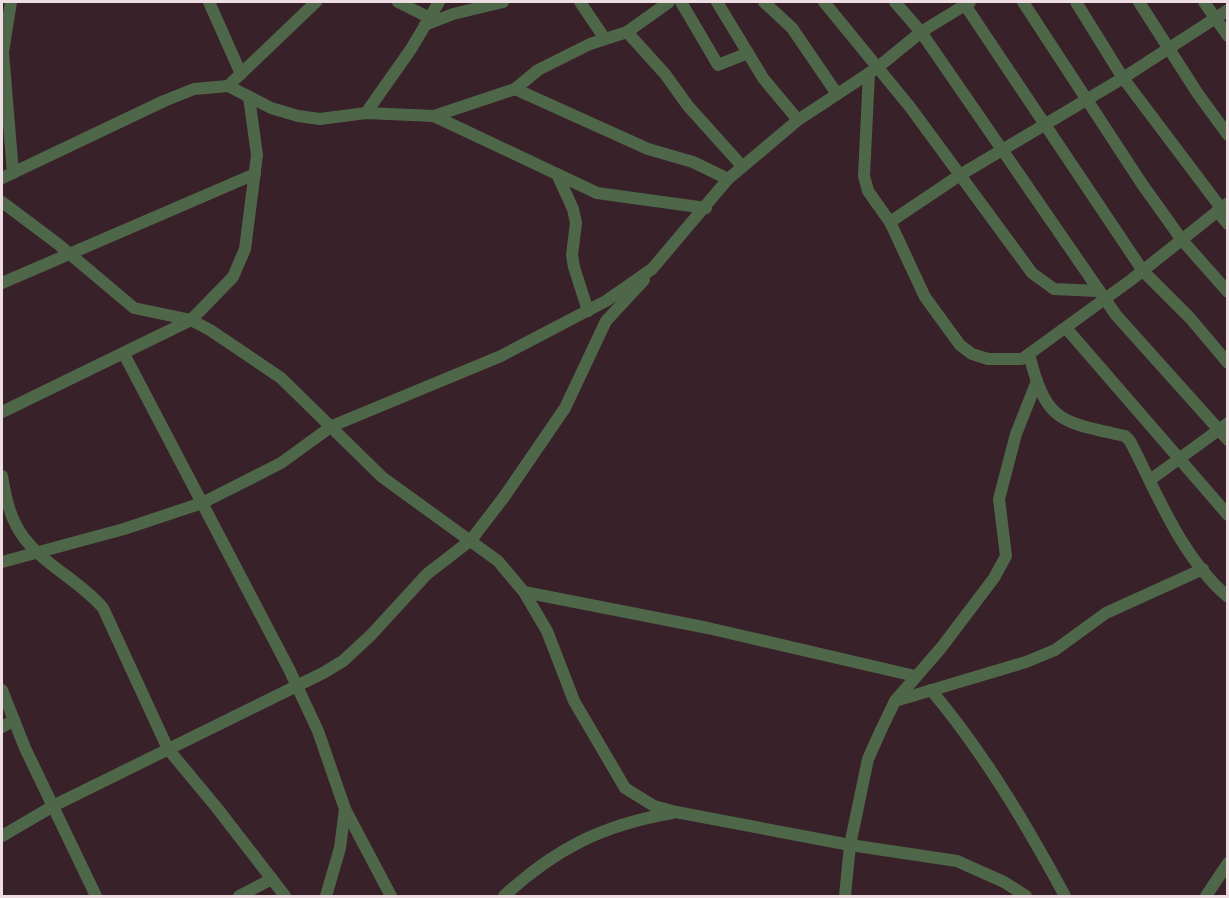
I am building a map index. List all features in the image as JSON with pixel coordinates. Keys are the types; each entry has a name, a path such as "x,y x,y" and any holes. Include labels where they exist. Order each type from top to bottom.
{"street":[{"path":"11,2 3,52 7,175 194,89 228,86 271,108 298,116 341,118 366,113 434,116 515,88 538,70 605,39 627,32 669,2"},
{"path":"208,2 241,74"},
{"path":"228,86 316,2"},
{"path":"398,2 427,21 503,2"},
{"path":"366,113 439,2"},
{"path":"580,2 605,39"},
{"path":"681,2 718,65 748,53"},
{"path":"717,2 763,78 798,120"},
{"path":"764,2 792,28 837,94"},
{"path":"824,2 873,70 960,175 1032,273 1044,284 1064,291 1102,295"},
{"path":"895,2 921,32 1102,295 1223,426 1227,440"},
{"path":"2,836 55,805 343,661 371,635 427,574 471,540 566,408 606,321 640,286 652,269 706,208 728,178 798,120 873,70 921,32 966,2 1143,271 1190,318 1227,363"},
{"path":"1023,2 1084,99 1182,240 1227,292"},
{"path":"1076,2 1123,78 1222,207 1227,224"},
{"path":"1139,2 1227,135"},
{"path":"1204,2 1227,36"},
{"path":"890,222 960,175 1084,99 1123,78 1227,10"},
{"path":"627,32 660,67 688,106 741,166"},
{"path":"873,70 864,176 868,191 890,222 925,297 960,345 972,354 988,359 1022,359 1066,328 1102,295 1143,271 1222,207"},
{"path":"515,88 648,149 693,162 728,178"},
{"path":"2,412 191,320 233,277 240,266 250,220 255,174 256,133 249,97"},
{"path":"434,116 597,193 706,208"},
{"path":"2,283 68,252 255,174"},
{"path":"557,174 573,209 576,223 572,255 588,311"},
{"path":"2,202 68,252 134,308 191,320 210,330 281,378 382,477 498,561 524,592 547,631 574,701 625,788 654,807 676,812 850,845 957,861 1004,882 1026,897"},
{"path":"2,562 38,554 202,503 281,464 332,426 501,356 588,311 652,269"},
{"path":"1066,328 1227,515"},
{"path":"124,354 296,685 318,731 345,809 391,897"},
{"path":"1029,354 1037,381 1052,409 1072,425 1125,436 1130,441 1165,512 1203,569 1227,597"},
{"path":"845,897 850,845 868,759 895,701 941,648 974,605 1006,556 999,499 1020,424 1037,381"},
{"path":"1150,480 1223,426"},
{"path":"2,476 8,506 17,528 38,554 89,591 103,608 168,749 285,897"},
{"path":"895,701 1055,650 1106,613 1203,569"},
{"path":"524,592 708,628 915,676"},
{"path":"2,690 55,805 93,896"},
{"path":"931,690 956,720 1012,802 1065,897"},
{"path":"2,727 14,720"},
{"path":"326,897 340,848 345,809"},
{"path":"504,897 542,865 585,837 626,822 676,812"},
{"path":"1206,897 1227,863"},
{"path":"239,897 272,879"}]}
